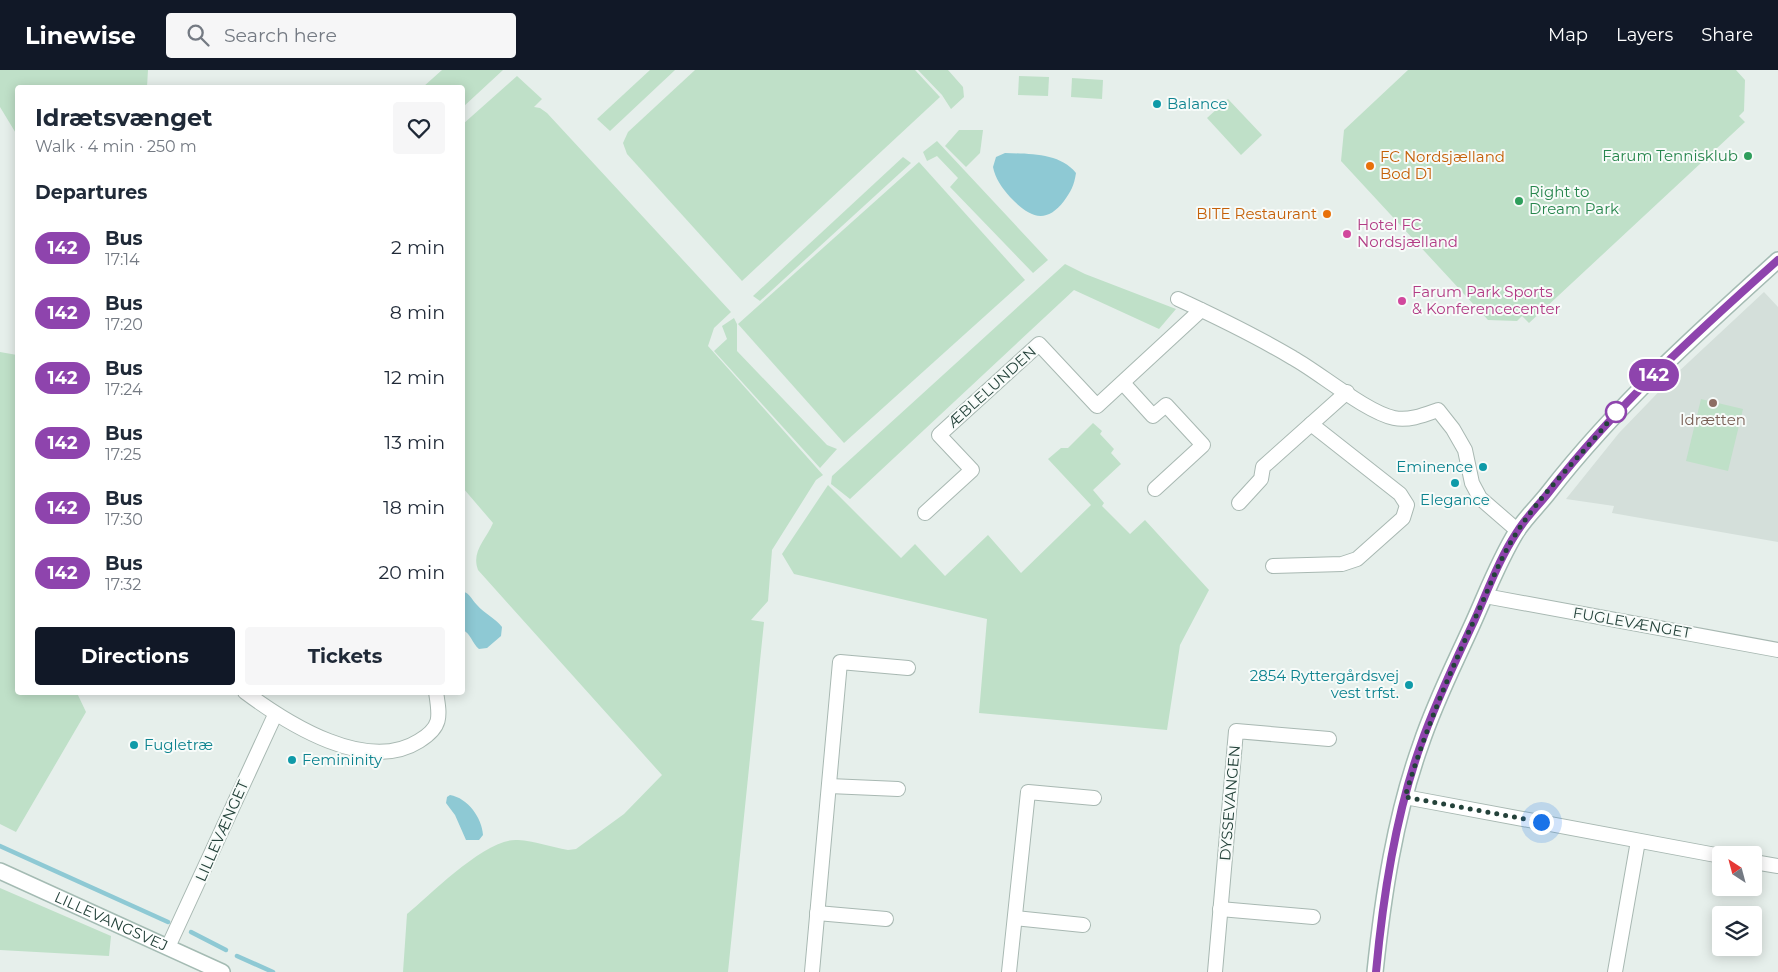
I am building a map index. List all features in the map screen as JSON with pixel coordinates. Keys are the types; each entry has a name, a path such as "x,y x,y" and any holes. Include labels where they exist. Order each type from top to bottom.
{"street":[{"path":"1376,972 1384,898 1405,797 1420,745 1438,698 1500,561 1518,531 1566,469 1616,412 1705,326 1778,260"},
{"path":"1178,299 1294,358 1375,411 1395,418 1416,418 1438,410 1453,428 1465,450 1472,483 1480,498 1518,531"},
{"name":"ÆBLELUNDEN","path":"925,513 972,470 939,434 1039,344 1097,406 1201,310"},
{"path":"1122,382 1153,416 1166,405 1203,445 1155,489"},
{"path":"1239,502 1261,480 1263,467 1347,392"},
{"path":"1272,566 1342,564 1357,559 1403,518 1407,505 1400,494 1312,424"},
{"name":"FUGLEVÆNGET","path":"1485,596 1778,650"},
{"path":"812,972 840,662 908,668"},
{"path":"249,695 275,714 320,737 365,752 393,753 412,746 432,733 438,722 436,695"},
{"name":"LILLEVÆNGET","path":"168,947 275,714"},
{"name":"DYSSEVANGEN","path":"1215,972 1236,731 1329,739"},
{"path":"829,786 898,789"},
{"path":"1009,972 1028,792 1094,798"},
{"path":"1405,797 1712,854"},
{"path":"1615,972 1638,841"},
{"path":"1762,863 1778,866"},
{"name":"LILLEVANGSVEJ","path":"0,871 222,972"},
{"path":"1220,909 1313,917"},
{"path":"818,913 886,919"},
{"path":"1014,918 1083,926"}],"shaded area":[{"name":"Idrætten","path":"1764,292 1778,307 1778,542 1612,513 1614,506 1566,499 1619,433 1676,374"}],"green space":[{"path":"0,70 148,70 147,85 15,85 15,132 0,107"},
{"path":"442,70 503,70 465,105 465,85 425,85"},
{"path":"650,70 675,70 610,131 597,119"},
{"path":"695,70 915,70 940,97 742,281 627,154 623,143 628,132"},
{"path":"918,70 948,70 963,87 964,97 951,109 942,95"},
{"name":"Right to Dream Park","path":"1408,70 1736,70 1745,80 1744,111 1739,116 1745,122 1529,323 1522,316 1517,321 1488,320 1341,161 1344,130"},
{"path":"517,76 542,99 534,107 540,108 547,113 731,312 714,328 708,346 823,475 816,480 772,550 768,601 751,620 764,622 728,972 403,972 407,914 460,868 491,847 505,841 518,840 568,850 576,849 624,814 662,775 478,570 476,557 493,523 465,490 465,122"},
{"path":"1019,76 1049,77 1048,96 1018,95"},
{"path":"1072,78 1103,80 1102,99 1071,97"},
{"path":"1228,99 1262,135 1241,155 1207,118"},
{"path":"959,130 983,130 980,153 966,167 945,146"},
{"path":"937,141 1048,260 1033,273 950,187 958,178 937,156 927,161 923,152"},
{"path":"903,157 911,163 760,301 753,296"},
{"path":"919,162 1025,280 844,443 738,324"},
{"path":"1065,264 1085,274 1176,309 1159,329 1074,290 850,499 831,484 832,476"},
{"path":"734,318 737,324 737,351 827,445 837,449 820,468 714,351 727,339 722,326"},
{"path":"0,352 15,355 15,695 78,695 86,712 16,832 0,824"},
{"path":"1701,399 1743,409 1728,471 1686,461"},
{"path":"1093,423 1102,431 1100,434 1114,449 1111,453 1121,464 1093,490 1104,503 1102,506 1130,534 1145,520 1209,590 1180,645 1167,730 979,713 987,619 794,574 782,554 828,485 901,558 915,544 945,576 988,535 1021,573 1091,505 1048,459 1061,448 1068,448"},
{"path":"0,888 111,936 109,956 0,950"}],"water":[{"path":"1005,153 1034,154 1053,158 1069,166 1076,173 1070,191 1057,209 1050,214 1037,216 1023,209 1010,197 999,183 993,167 996,157"},
{"path":"465,592 502,627 501,636 487,648 479,649 465,632"},
{"path":"450,795 463,800 477,816 483,835 479,840 466,840 455,815 446,803 447,797"}],"waterway":[{"path":"0,846 168,922"},
{"path":"191,932 226,950"},
{"path":"237,956 273,972"}],"bus line":[{"name":"142","path":"1376,972 1380,920 1384,898 1405,797 1420,745 1438,698 1500,561 1518,531 1566,469 1616,412 1705,326 1778,260"}],"place":[{"name":"Balance","path":"1157,104"},
{"name":"Farum Tennisklub","path":"1748,156"},
{"name":"FC Nordsjælland Bod D1","path":"1370,166"},
{"name":"Right to Dream Park","path":"1519,201"},
{"name":"BITE Restaurant","path":"1327,214"},
{"name":"Hotel FC Nordsjælland","path":"1347,234"},
{"name":"Farum Park Sports & Konferencecenter","path":"1402,301"},
{"name":"Idrætten","path":"1713,403"},
{"name":"Eminence","path":"1483,467"},
{"name":"Elegance","path":"1455,483"},
{"name":"2854 Ryttergårdsvej vest trfst.","path":"1409,685"},
{"name":"Fugletræ","path":"134,745"},
{"name":"Femininity","path":"292,760"}],"route":[{"path":"1541,822 1405,797 1420,745 1438,698 1500,561 1518,531 1566,469 1616,412"}]}
